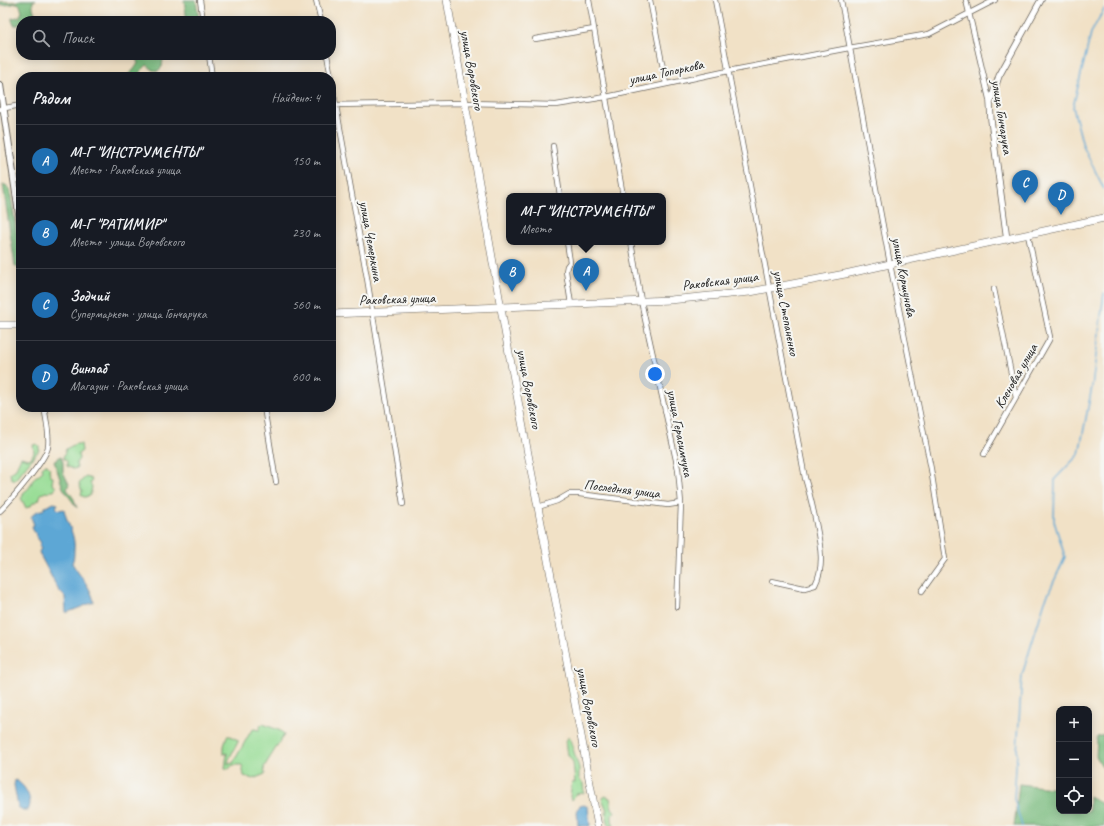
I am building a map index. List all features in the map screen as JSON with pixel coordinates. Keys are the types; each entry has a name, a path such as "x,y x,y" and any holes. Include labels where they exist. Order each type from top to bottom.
{"main road":[{"name":"улица Воровского","path":"447,0 501,308 598,826"},
{"path":"0,85 2,108 16,196"},
{"name":"Раковская улица","path":"336,314 641,302 708,297 769,288 845,274 1103,218"},
{"path":"0,325 16,325"}],"street":[{"path":"200,0 202,16"},
{"path":"316,0 320,16"},
{"path":"589,0 622,193"},
{"path":"650,0 666,84"},
{"name":"улица Степаненко","path":"715,0 821,556 820,575 815,585 812,587 804,588 772,581"},
{"name":"улица Коршунова","path":"841,0 890,264 931,469 945,559 922,591"},
{"name":"улица Гончарука","path":"966,0 968,14 990,103 1007,240"},
{"name":"улица Топоркова","path":"336,105 464,103 556,105 606,97 728,71 929,34 995,0"},
{"path":"990,103 999,76 1041,0"},
{"path":"535,39 594,29"},
{"path":"210,60 211,72"},
{"name":"улица Чемеркина","path":"328,60 330,72"},
{"path":"2,108 16,106"},
{"name":"улица Чемеркина","path":"336,120 367,278 403,504"},
{"path":"553,146 560,193"},
{"name":"Кленовая улица","path":"984,454 1050,338 1028,235"},
{"path":"567,245 570,262 566,271 571,304"},
{"name":"улица Герасимчука","path":"632,245 641,302 678,468 681,503 677,607"},
{"path":"994,289 1016,398"},
{"path":"0,512 42,460 46,451 48,439 45,412"},
{"path":"265,412 276,482"},
{"name":"Последняя улица","path":"538,507 557,501 569,494 668,505 681,503"}],"green space":[{"path":"21,0 36,0 33,1 33,6 37,16 20,16 22,12 18,3 0,6 0,2 14,2"},
{"path":"184,0 196,0 198,16 186,16"},
{"path":"16,17 16,25 14,25 12,18"},
{"path":"136,60 163,60 162,67 158,71 152,70 147,65 140,72 132,72 138,63"},
{"path":"3,185 6,185 10,191 16,228 16,267"},
{"path":"37,444 39,446 39,450 14,481 11,478 10,473 15,470 21,457 28,459 31,458 34,452 33,445"},
{"path":"75,444 81,444 82,451 78,454 79,459 76,463 77,468 73,469 67,466 67,461 63,458 66,449"},
{"path":"61,457 63,462 63,472 69,484 67,489 74,499 77,508 63,488 54,461"},
{"path":"46,464 50,468 50,476 53,477 52,484 56,487 54,491 41,494 39,500 26,508 21,498 23,493 29,488 34,478 43,471 42,467"},
{"path":"86,477 91,479 92,481 90,483 92,487 90,496 84,497 81,495 82,491 79,484"},
{"path":"263,724 281,731 284,735 264,767 265,774 253,779 244,776 242,765 233,765 229,769 225,768 227,753 224,754 224,746 227,736 238,740 228,764 233,763 251,731 254,729 259,730"},
{"path":"1104,735 1104,770 1096,756 1097,737"},
{"path":"569,736 579,768 579,779 583,783 584,793 576,794 572,800 570,797 572,782 575,783 573,762 568,755 566,741"},
{"path":"1019,784 1056,789 1056,814 1092,814 1092,798 1104,805 1104,826 1014,826"},
{"path":"605,796 610,798 612,808 615,812 612,815 614,826 609,826 606,813 607,810 602,799"}],"water":[{"path":"54,503 58,504 56,507 59,510 64,509 74,540 74,556 72,563 88,586 94,602 66,613 65,597 59,591 40,555 39,552 41,548 39,545 41,543 33,530 32,526 34,525 31,517 40,510 43,510 45,507"},
{"path":"15,780 22,785 28,793 30,806 28,810 23,810 18,807 14,785"},
{"path":"584,805 588,807 590,826 578,826 577,809"}],"waterway":[{"path":"1104,9 1091,33 1073,107 1083,146 1104,189"},
{"path":"1022,826 1014,799 1022,675 1045,601 1065,557 1054,521 1055,479 1079,454 1092,387 1104,293"}],"place":[{"name":"Зодчий","path":"1025,203"},
{"name":"Винлаб","path":"1061,215"},
{"name":"М-Г \"ИНСТРУМЕНТЫ\"","path":"586,291"},
{"name":"М-Г \"РАТИМИР\"","path":"512,292"}]}
